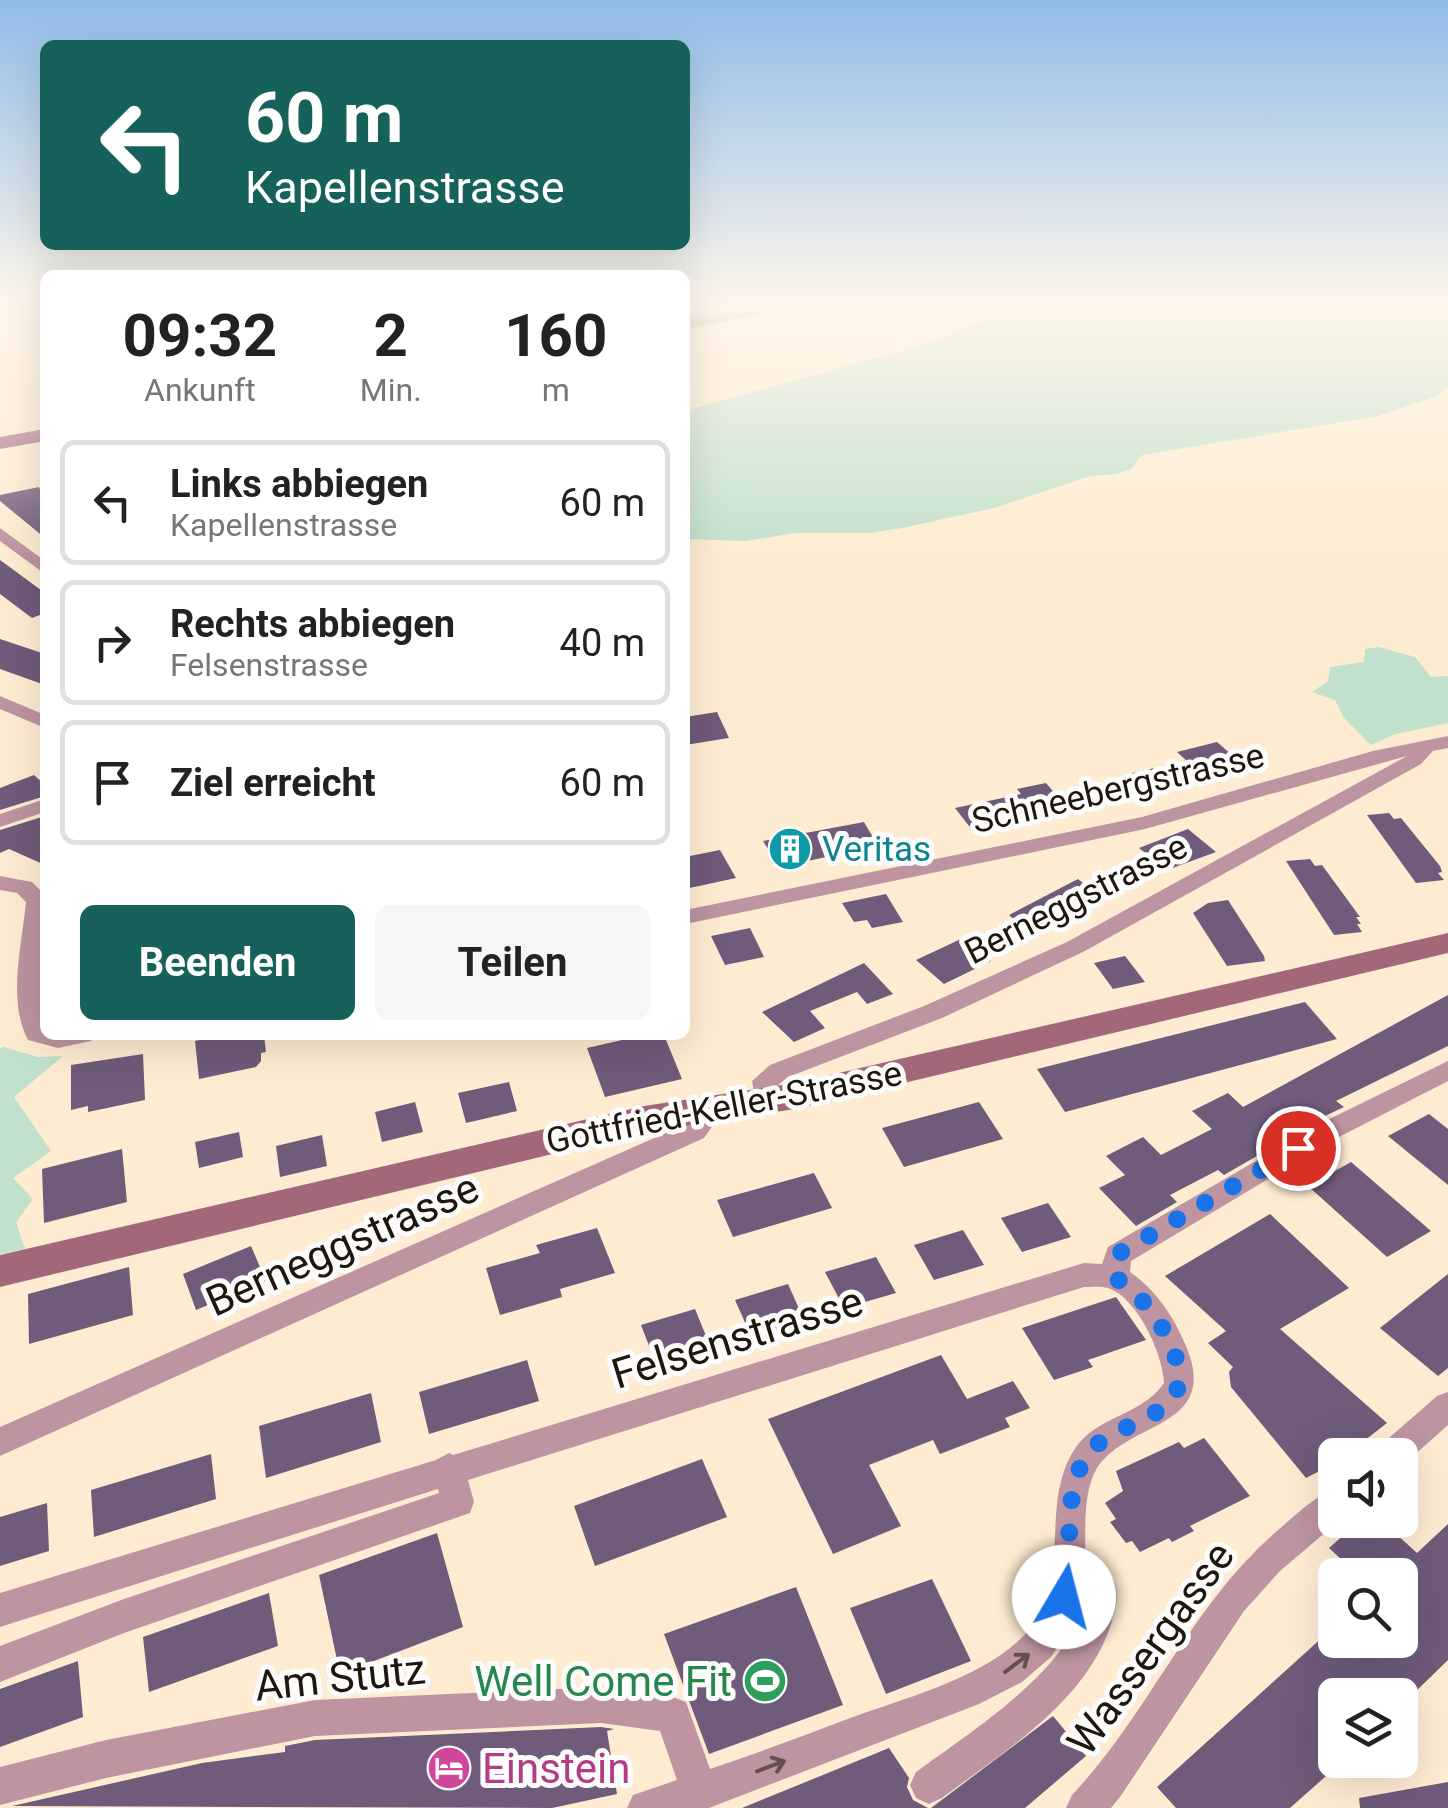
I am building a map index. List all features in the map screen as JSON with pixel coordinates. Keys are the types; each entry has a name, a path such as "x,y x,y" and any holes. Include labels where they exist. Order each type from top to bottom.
{"street":[{"path":"0,444 40,436"},
{"path":"0,532 40,564"},
{"path":"0,702 40,720"},
{"name":"Schneebergstrasse","path":"690,916 1145,823 1422,745 1448,742"},
{"name":"Berneggstrasse","path":"766,1101 765,1080 779,1070 933,1012 1075,947 1414,760 1423,753 1422,745"},
{"path":"0,820 40,807"},
{"path":"0,883 24,887 36,900 29,1002 39,1018"},
{"name":"Gottfried-Keller-Strasse","path":"0,1272 701,1109 766,1101 1448,943"},
{"path":"646,1808 700,1792 1002,1674 1022,1660 1054,1623 1070,1573 1075,1492 1085,1459 1112,1435 1160,1411 1179,1385 1174,1350 1129,1285 1115,1278 1118,1254 1328,1131 1448,1070"},
{"name":"Berneggstrasse","path":"0,1442 695,1130 703,1121 701,1109"},
{"name":"Felsenstrasse","path":"0,1610 448,1468 1084,1275 1115,1278"},
{"path":"1411,1438 1448,1406"},
{"path":"0,1664 458,1502 448,1468"},
{"name":"Wassergasse","path":"1085,1808 1106,1788 1163,1712 1230,1602 1283,1545 1318,1517"},
{"path":"928,1785 1046,1692 1075,1659 1101,1605 1102,1591 1093,1579 1070,1573"},
{"name":"Am Stutz","path":"0,1786 106,1759 315,1718 601,1705 672,1715 700,1792"}],"green space":[{"path":"767,388 1446,388 1435,397 1378,416 1142,455 1131,469 1090,476 994,508 868,533 796,533 746,541 690,539 690,410"},
{"path":"1379,647 1415,657 1431,677 1448,676 1448,723 1396,734 1371,745 1344,718 1335,700 1312,692 1328,681 1330,667 1364,662 1365,649"},
{"path":"0,1048 38,1057 63,1056 14,1097 51,1151 13,1178 33,1199 16,1222 25,1249 0,1254"}],"building":[{"path":"39,487 40,534 0,501 0,495"},
{"path":"0,560 40,589 40,615 32,618 0,594"},
{"path":"0,639 40,652 40,683 0,669"},
{"path":"717,712 729,738 690,744 690,716"},
{"path":"1217,742 1241,763 1200,773 1177,752"},
{"path":"1155,768 1174,786 1138,795 1119,776"},
{"path":"34,775 40,780 40,798 0,810 0,788"},
{"path":"1046,783 1068,809 973,831 955,808 1021,794 1017,789"},
{"path":"1389,813 1394,819 1401,818 1440,866 1442,872 1438,873 1444,880 1416,883 1367,815"},
{"path":"40,818 40,863 9,849 0,853 0,830"},
{"path":"864,822 878,846 779,867 763,841"},
{"path":"1188,829 1216,852 1167,870 1139,848"},
{"path":"720,850 736,878 690,888 690,856"},
{"path":"1310,859 1315,866 1322,865 1360,917 1356,917 1362,932 1334,935 1286,861"},
{"path":"1078,879 1102,898 1027,931 1009,915"},
{"path":"886,894 903,922 872,928 867,920 854,922 842,903"},
{"path":"1228,900 1265,961 1227,966 1193,913 1208,903"},
{"path":"750,928 764,957 725,965 711,936"},
{"path":"963,938 991,961 944,984 916,960"},
{"path":"1125,956 1145,982 1113,989 1094,963"},
{"path":"864,963 893,994 867,1004 857,992 810,1011 825,1028 794,1042 762,1012"},
{"path":"1448,995 1448,1046 1336,1101 1344,1107 1257,1148 1262,1153 1224,1175 1218,1170 1170,1195 1177,1202 1136,1226 1099,1188 1125,1175 1106,1156 1143,1137 1161,1155 1212,1129 1192,1111 1228,1093 1243,1107"},
{"path":"1305,1002 1337,1039 1065,1112 1037,1069"},
{"path":"265,1040 266,1052 261,1053 256,1067 199,1079 195,1041"},
{"path":"622,1040 666,1040 682,1079 605,1097 587,1048"},
{"path":"143,1054 145,1100 88,1112 88,1106 71,1110 71,1065"},
{"path":"509,1082 517,1111 466,1123 458,1093"},
{"path":"415,1102 423,1132 382,1142 375,1112"},
{"path":"979,1102 1003,1139 904,1167 882,1128"},
{"path":"1429,1114 1448,1129 1448,1185 1388,1136"},
{"path":"239,1132 243,1157 199,1168 195,1142"},
{"path":"322,1135 327,1166 280,1177 276,1146"},
{"path":"122,1149 127,1202 44,1223 42,1169"},
{"path":"1351,1162 1431,1231 1387,1257 1308,1186"},
{"path":"814,1173 832,1208 733,1237 717,1200"},
{"path":"1048,1203 1071,1237 1022,1252 1001,1218"},
{"path":"1270,1214 1349,1288 1280,1329 1387,1423 1368,1438 1318,1438 1318,1472 1306,1478 1231,1387 1229,1372 1233,1367 1208,1343 1226,1331 1165,1276"},
{"path":"597,1228 615,1273 560,1289 562,1297 500,1315 486,1268 540,1253 536,1245"},
{"path":"963,1230 984,1265 934,1280 914,1245"},
{"path":"251,1246 266,1281 196,1310 183,1274"},
{"path":"876,1257 896,1293 844,1308 825,1272"},
{"path":"129,1267 133,1315 29,1344 28,1294"},
{"path":"1448,1274 1448,1368 1438,1376 1380,1328"},
{"path":"788,1284 805,1322 752,1338 735,1300"},
{"path":"1116,1297 1146,1340 1088,1360 1093,1367 1054,1380 1022,1328"},
{"path":"695,1309 711,1348 656,1364 641,1325"},
{"path":"941,1355 967,1399 1013,1381 1030,1408 1005,1418 1010,1427 940,1454 933,1440 869,1465 901,1526 833,1554 768,1419"},
{"path":"527,1360 539,1401 429,1434 419,1392"},
{"path":"371,1393 381,1442 266,1478 259,1426"},
{"path":"1204,1438 1250,1496 1190,1526 1194,1531 1172,1542 1169,1538 1140,1552 1132,1541 1126,1543 1110,1522 1116,1519 1105,1503 1123,1491 1116,1471 1179,1442 1184,1448"},
{"path":"211,1454 216,1499 94,1537 91,1490"},
{"path":"702,1459 727,1517 595,1566 574,1506"},
{"path":"47,1503 49,1551 0,1566 0,1517"},
{"path":"1448,1524 1448,1660 1418,1689 1418,1678 1318,1678 1318,1778 1324,1778 1290,1808 1176,1808 1157,1787 1318,1641 1318,1658 1418,1658 1418,1558 1340,1558 1329,1548 1340,1538 1401,1538 1417,1553"},
{"path":"437,1533 463,1627 340,1674 319,1575"},
{"path":"932,1579 971,1661 886,1694 850,1608"},
{"path":"796,1587 843,1705 709,1754 664,1634"},
{"path":"269,1593 278,1646 149,1692 143,1637"},
{"path":"78,1661 83,1717 0,1747 0,1689"},
{"path":"1053,1716 1086,1756 1025,1808 931,1808"},
{"name":"Einstein","path":"614,1729 607,1731 617,1794 552,1808 12,1806 202,1763 285,1752 285,1746 315,1740"},
{"path":"889,1748 909,1778 907,1787 913,1800 928,1808 742,1808"},
{"path":"1448,1782 1448,1808 1360,1808 1359,1798"}],"place":[{"name":"Veritas","path":"790,849"},
{"name":"Well Come Fit","path":"765,1681"},
{"name":"Einstein","path":"449,1768"}],"route":[{"path":"1064,1597 1070,1573 1075,1492 1085,1459 1112,1435 1169,1404 1179,1385 1179,1362 1174,1350 1129,1285 1115,1278 1118,1254 1298,1148"}]}
